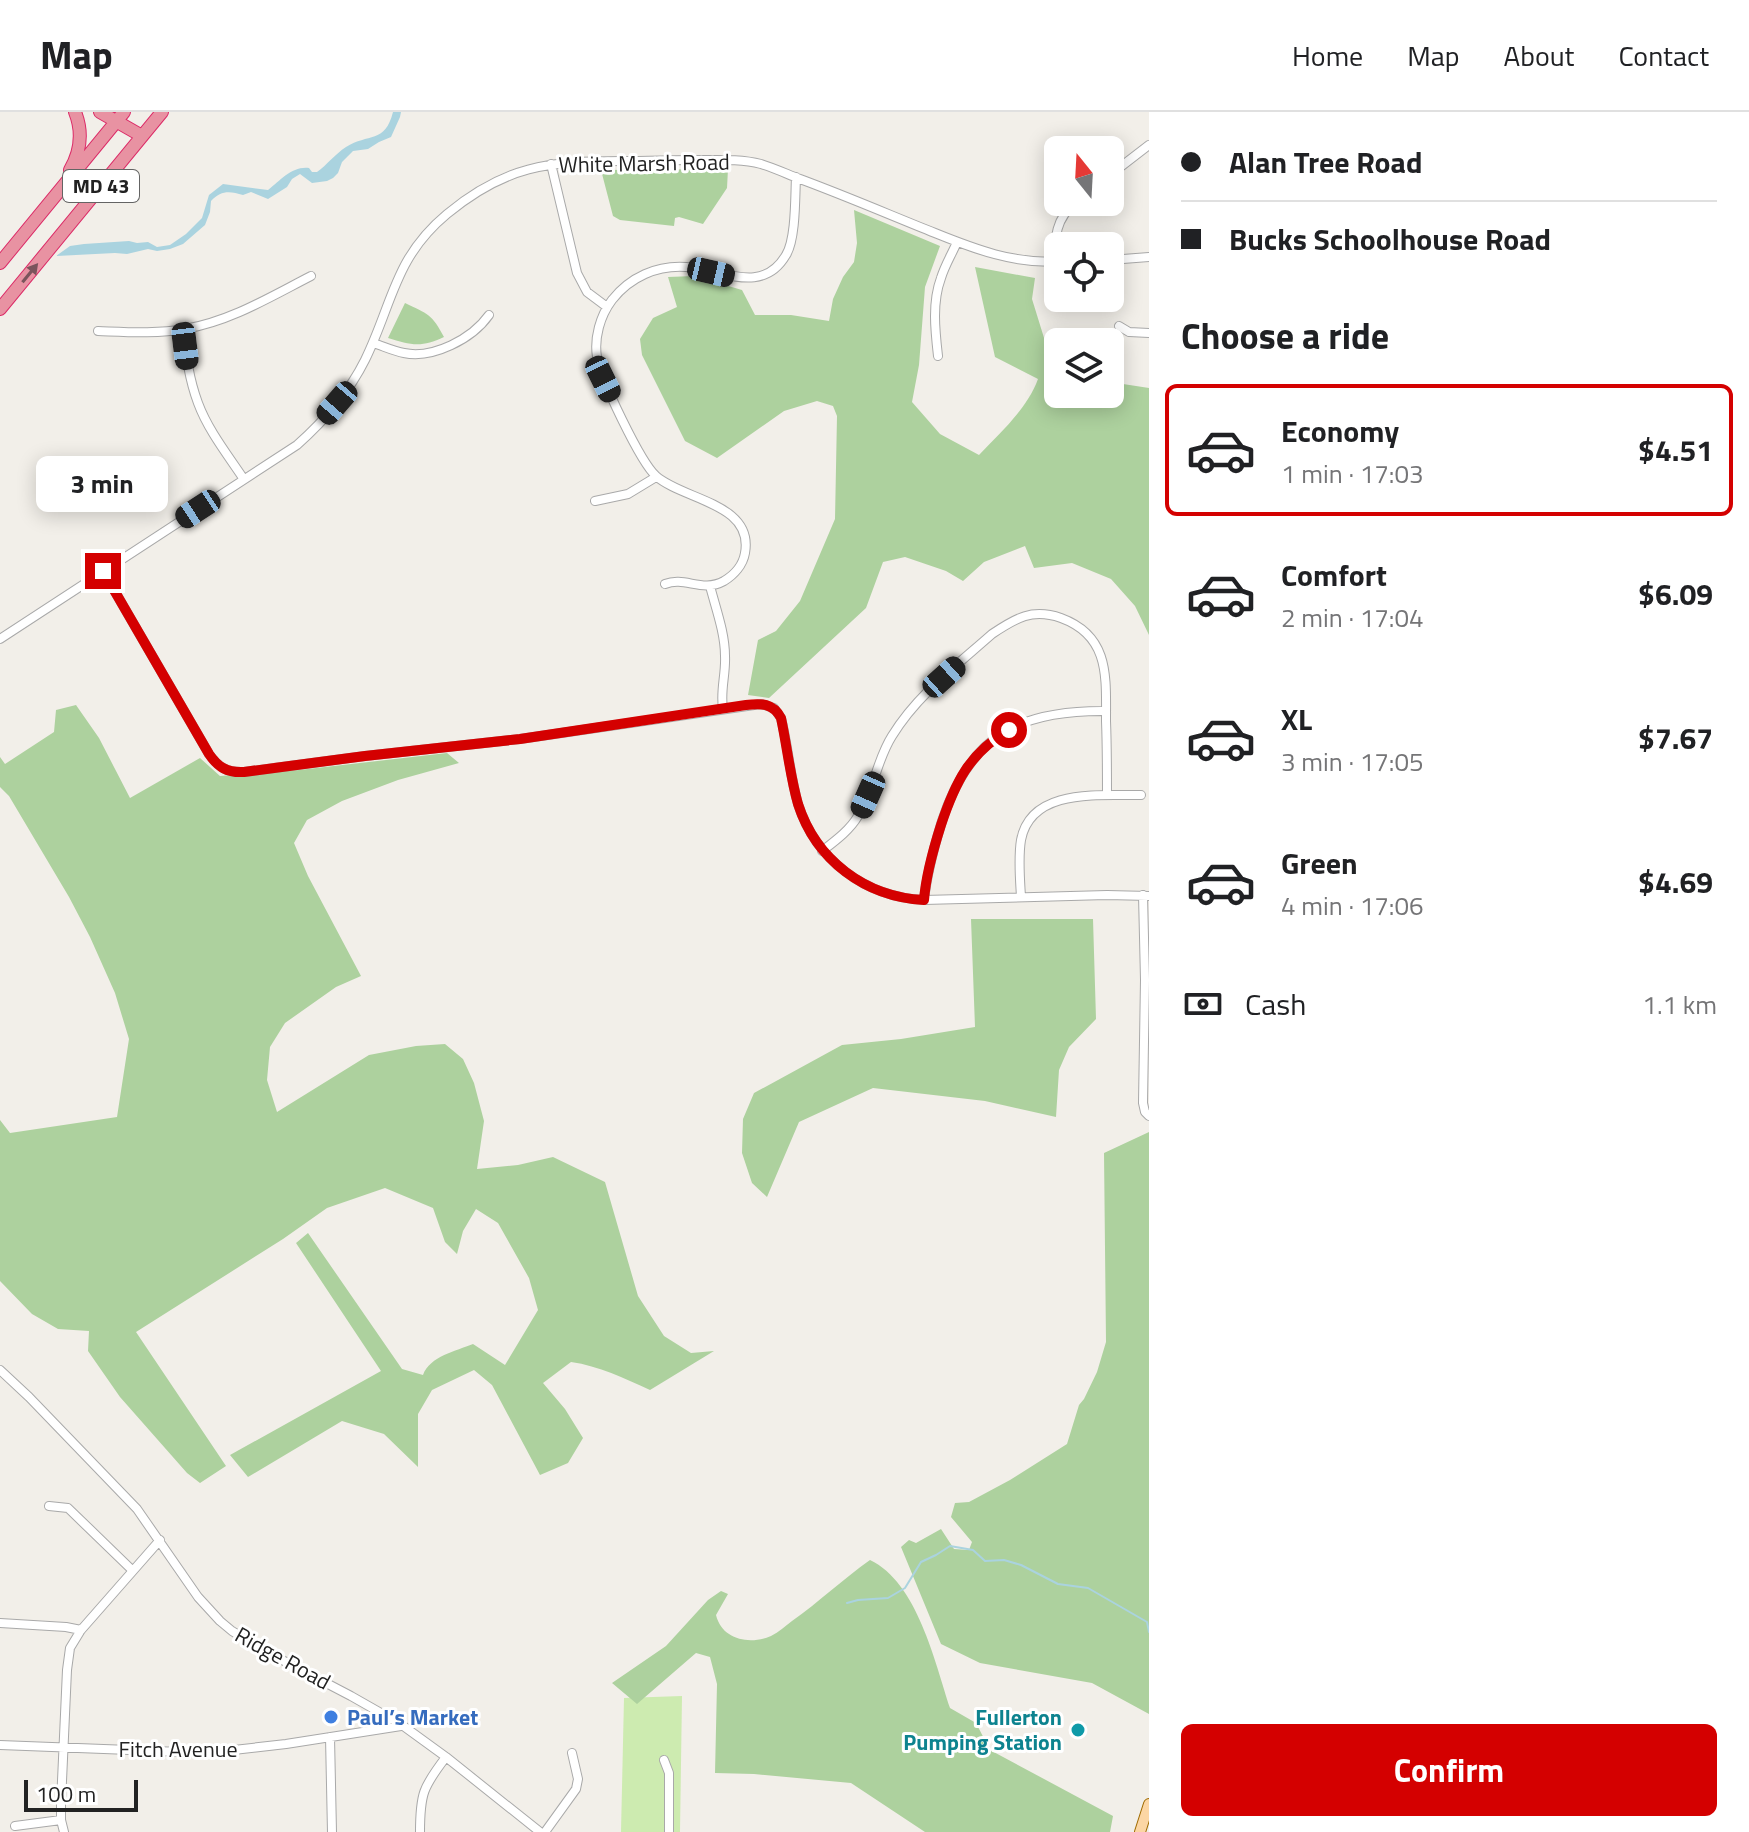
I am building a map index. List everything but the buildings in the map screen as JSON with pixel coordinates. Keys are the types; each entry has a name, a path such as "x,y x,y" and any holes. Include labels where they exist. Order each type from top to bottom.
{"highway":[{"path":"50,202 78,155 80,134 75,112"},
{"path":"100,112 121,115 142,136"},
{"name":"MD 43","path":"0,309 162,112"},
{"name":"MD 43","path":"0,263 121,115"}],"main road":[{"path":"1140,1832 1149,1804"}],"street":[{"path":"1124,164 1149,145"},
{"name":"White Marsh Road","path":"0,639 297,445 337,403 352,382 373,343 401,269 417,244 466,198 494,181 521,170 551,164 603,161 758,163 957,242 1008,259 1044,261"},
{"path":"551,164 577,273 587,292 607,307"},
{"path":"665,584 675,580 710,586 730,577 738,569 745,552 745,539 741,527 723,509 679,491 656,477 642,460 603,379 597,360 597,335 607,307 621,289 649,271 690,267 745,278 768,273 786,257 791,244 796,177"},
{"path":"938,356 936,302 940,280 957,242"},
{"path":"1124,259 1149,257"},
{"path":"98,331 183,329 227,318 311,276"},
{"path":"373,343 404,353 429,352 471,335 489,315"},
{"path":"1119,326 1129,332 1149,333"},
{"path":"183,329 187,363 199,405 243,478"},
{"path":"595,501 628,494 656,477"},
{"path":"103,571 209,754 220,767 230,771 244,772 520,739 761,704 770,706 779,714 799,808 810,831 822,851 862,883 898,897 924,900 1146,895 1143,1103 1149,1116"},
{"path":"710,586 725,652 723,708"},
{"path":"822,851 858,817 882,752 904,717 920,699 992,634 1018,618 1041,613 1072,622 1090,635 1105,667 1107,795"},
{"path":"924,900 926,877 949,800 964,771 982,748 1029,721 1066,713 1106,711"},
{"path":"1021,897 1020,845 1031,819 1047,805 1062,799 1141,795"},
{"name":"Ridge Road","path":"0,1370 137,1509 198,1597 232,1631 402,1725 542,1832"},
{"path":"49,1506 68,1508 132,1570"},
{"path":"64,1832 61,1820 70,1648 81,1630 160,1540"},
{"path":"0,1623 81,1630"},
{"name":"Fitch Avenue","path":"0,1745 207,1753 402,1725"},
{"path":"330,1737 332,1832"},
{"path":"542,1832 576,1789 578,1779 572,1753"},
{"path":"420,1832 423,1792 446,1757"},
{"path":"664,1760 669,1773 669,1832"},
{"path":"15,1826 61,1820"}],"green space":[{"path":"728,169 727,188 703,224 679,217 675,218 674,226 620,220 613,216 601,170"},
{"path":"854,210 940,246 925,287 919,365 912,402 940,434 979,455 1020,410 1038,379 995,357 975,267 1035,278 1032,299 1044,338 1044,408 1124,408 1124,384 1149,388 1149,635 1135,606 1111,579 1072,563 1034,568 1025,546 984,562 963,581 946,571 905,557 883,562 866,608 769,698 748,695 758,640 776,631 800,601 835,519 837,416 833,406 817,401 784,411 717,458 685,441 642,355 640,339 653,318 677,307 668,277 694,276 742,290 755,315 791,315 829,321 833,299 854,262 857,243"},
{"path":"405,303 429,316 444,337 416,344 388,338"},
{"path":"76,705 99,738 130,798 200,758 220,776 447,753 459,763 398,780 342,801 307,820 294,843 361,976 336,987 285,1023 270,1047 267,1080 277,1112 369,1055 445,1044 463,1059 474,1083 484,1121 477,1169 518,1165 553,1157 605,1182 638,1296 664,1336 691,1353 714,1351 650,1390 601,1369 571,1362 543,1383 565,1409 583,1438 568,1463 540,1475 492,1385 474,1370 432,1390 418,1414 418,1467 384,1434 342,1421 248,1477 230,1455 381,1371 296,1243 308,1233 402,1369 423,1375 437,1359 473,1344 505,1365 538,1310 529,1278 498,1223 476,1209 463,1231 457,1254 445,1242 433,1208 385,1188 327,1208 136,1332 226,1466 200,1483 187,1473 120,1397 88,1351 89,1331 58,1329 32,1314 0,1281 0,1120 10,1133 117,1117 129,1039 115,993 90,937 9,796 0,787 0,757 5,764 54,732 56,710"},
{"path":"971,919 1093,919 1096,1019 1069,1047 1059,1070 1056,1117 985,1101 873,1088 799,1122 767,1197 752,1183 742,1153 743,1119 754,1093 842,1045 975,1027"},
{"path":"1149,1132 1149,1714 1092,1683 980,1663 941,1644 901,1547 909,1540 916,1543 941,1529 954,1549 969,1550 972,1542 951,1517 955,1503 969,1502 1067,1444 1079,1405 1097,1372 1106,1342 1104,1153"},
{"path":"870,1560 886,1571 912,1604 950,1708 976,1723 990,1750 1113,1816 1110,1832 925,1832 851,1783 715,1773 717,1684 710,1657 696,1653 637,1704 612,1683 666,1646 708,1600 721,1591 728,1594 716,1615 724,1630 746,1640 763,1639 779,1631"},
{"path":"682,1696 680,1832 621,1832 624,1698"}],"water":[{"path":"393,112 401,112 391,137 368,149 353,151 333,178 312,183 300,174 268,199 251,192 243,195 222,193 211,201 205,225 183,244 170,249 148,249 127,254 56,256 70,246 84,244 129,241 148,242 157,247 170,245 202,218 209,195 223,184 268,190 297,169 309,168 317,172 346,147 380,133 390,122"}],"waterway":[{"path":"847,1603 888,1598 905,1588 921,1562 950,1546 973,1550 985,1561 1004,1560 1021,1565 1058,1584 1088,1588 1147,1622 1149,1632"}],"place":[{"name":"Paul’s Market","path":"331,1717"},
{"name":"Fullerton Pumping Station","path":"1078,1730"}],"route":[{"path":"103,571 209,754 225,770 244,772 520,739 746,705 766,705 774,708 781,718 797,800 822,851 852,877 872,888 909,899 924,900 926,877 936,839 949,800 964,771 982,748 1009,730"}]}
